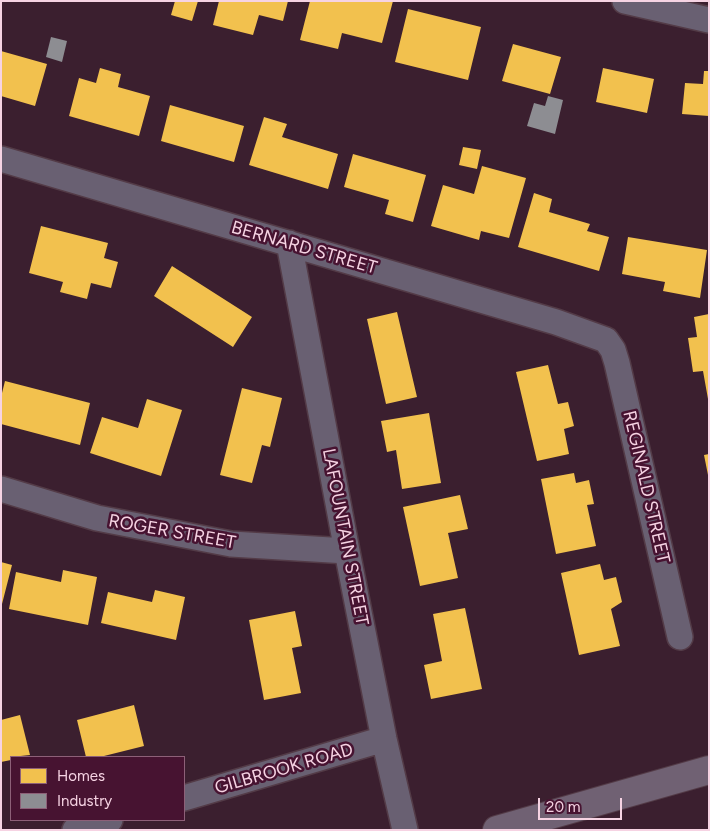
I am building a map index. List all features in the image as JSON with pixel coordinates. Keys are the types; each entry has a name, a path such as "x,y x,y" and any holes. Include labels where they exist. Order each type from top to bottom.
{"highway":[{"path":"502,828 709,770"}],"street":[{"path":"625,1 709,20"},
{"name":"BERNARD STREET","path":"1,159 556,322 606,340"},
{"name":"LAFOUNTAIN STREET","path":"289,243 384,739 405,830"},
{"name":"REGINALD STREET","path":"606,340 613,350 617,363 680,637"},
{"name":"ROGER STREET","path":"1,489 97,518 231,544 347,551"},
{"name":"GILBROOK ROAD","path":"185,798 384,739"},
{"path":"75,830 106,821"}],"building: Homes":[{"path":"175,1 198,1 192,21 171,15"},
{"path":"219,1 288,1 283,21 259,15 253,35 213,25"},
{"path":"310,1 393,1 382,43 342,33 338,49 300,40"},
{"path":"408,9 481,27 468,80 395,62"},
{"path":"513,44 561,57 550,94 502,81"},
{"path":"1,51 47,64 35,106 1,96"},
{"path":"100,68 121,74 118,87 150,96 139,136 69,116 79,78 96,83"},
{"path":"603,68 654,79 647,113 596,102"},
{"path":"704,71 709,71 709,116 682,114 685,83 703,84"},
{"path":"170,105 244,126 234,162 161,141"},
{"path":"264,117 287,124 282,137 338,154 328,189 249,165"},
{"path":"463,147 481,150 477,169 459,165"},
{"path":"353,154 426,175 413,222 385,214 389,200 344,187"},
{"path":"482,166 526,178 509,238 481,231 479,240 431,226 443,185 474,194"},
{"path":"534,193 552,199 549,212 590,224 587,231 609,237 599,271 518,247"},
{"path":"41,226 108,243 104,258 118,262 111,288 91,283 87,299 60,292 63,282 29,273"},
{"path":"628,237 707,250 700,298 663,291 665,282 622,274"},
{"path":"172,266 252,317 233,347 154,296"},
{"path":"397,312 417,397 386,404 367,319"},
{"path":"709,314 708,399 703,371 693,372 688,338 697,337 694,317"},
{"path":"548,365 558,404 568,402 574,426 564,429 569,454 537,461 516,372"},
{"path":"5,381 90,403 80,445 1,424 1,397"},
{"path":"242,388 282,398 270,447 262,445 252,483 220,475"},
{"path":"147,399 182,410 161,476 90,453 102,417 138,428"},
{"path":"429,413 441,483 402,489 396,450 387,452 381,421"},
{"path":"709,454 709,475 708,475 704,455"},
{"path":"574,473 576,483 589,480 594,504 587,505 596,546 556,554 541,479"},
{"path":"460,495 468,529 448,533 458,578 420,586 403,507"},
{"path":"1,562 12,565 2,604 1,603"},
{"path":"600,564 604,580 616,577 622,602 611,609 620,646 579,655 561,573"},
{"path":"63,570 97,577 88,625 9,609 16,572 61,582"},
{"path":"155,590 185,597 176,640 101,623 108,592 152,602"},
{"path":"465,608 482,689 431,699 424,665 442,661 433,614"},
{"path":"295,611 302,646 292,648 301,693 264,700 249,620"},
{"path":"134,705 144,746 104,756 86,756 77,720"},
{"path":"20,715 30,755 10,756 10,760 1,762 1,720"}],"building: Industry":[{"path":"51,37 67,41 62,62 46,57"},
{"path":"548,96 563,100 555,134 527,126 534,103 545,106"}]}
